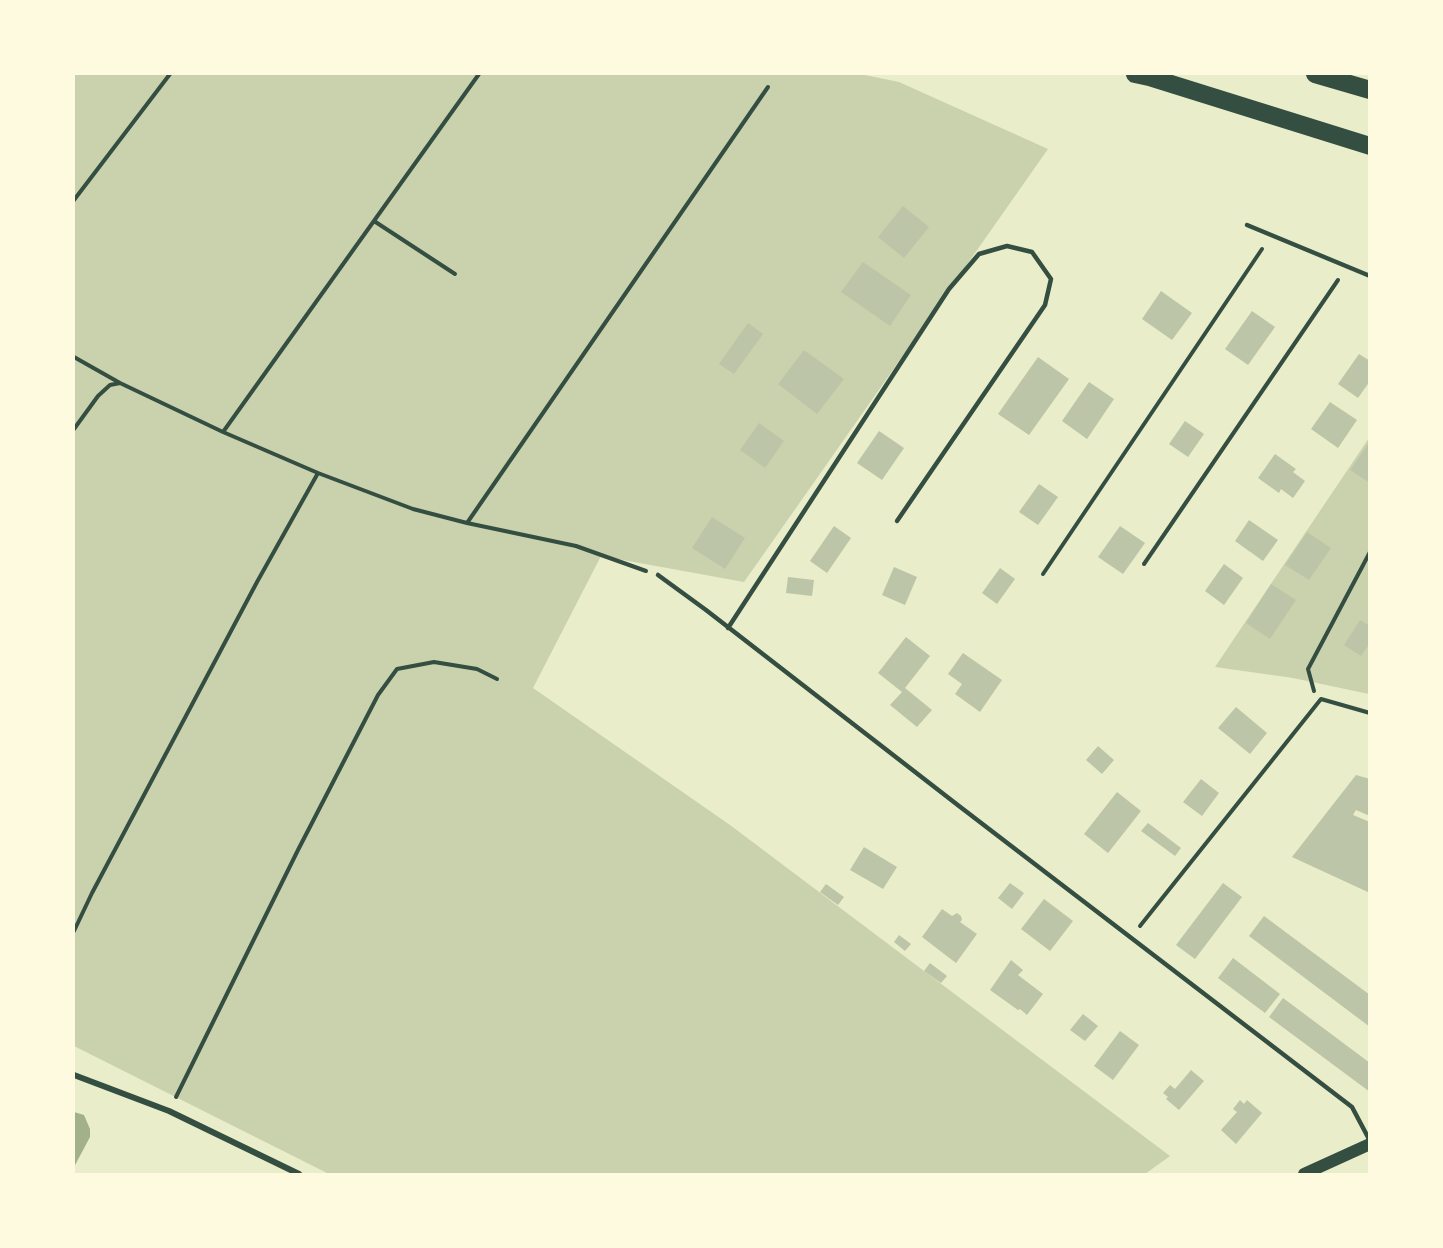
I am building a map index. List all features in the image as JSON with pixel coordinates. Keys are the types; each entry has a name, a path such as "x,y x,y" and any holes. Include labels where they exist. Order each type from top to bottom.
{"highway":[{"path":"1135,74 1149,76 1370,146"},
{"path":"1315,74 1370,90"}],"main road":[{"path":"1304,1174 1370,1142"}],"street":[{"path":"74,1076 169,1111 299,1174"}],"lane":[{"path":"1247,225 1370,276"},
{"path":"728,628 949,289 979,254 1007,246 1032,252 1051,279 1045,305 897,521"},
{"path":"658,575 1352,1107 1370,1142"}],"path":[{"path":"74,200 170,74"},
{"path":"223,432 479,74"},
{"path":"467,523 768,87"},
{"path":"374,221 455,274"},
{"path":"1043,574 1271,235"},
{"path":"1144,564 1347,267"},
{"path":"74,357 120,383 223,432 413,509 576,546 658,575"},
{"path":"74,429 98,396 110,385 120,383"},
{"path":"74,931 240,613 318,472"},
{"path":"1314,691 1308,669 1370,552"},
{"path":"169,1111 298,850 378,695 397,669 434,662 477,669 497,679"},
{"path":"1131,938 1321,699 1370,714"}],"shaded area":[{"path":"74,74 860,74 899,82 1048,149 744,582 601,556 533,688 730,825 1170,1156 1145,1174 329,1174 74,1046"},
{"path":"1369,438 1369,694 1293,678 1215,667"},
{"path":"74,1112 84,1115 90,1129 90,1137 74,1167"}],"building":[{"path":"903,206 929,227 904,258 878,237"},
{"path":"863,262 911,295 890,326 841,292"},
{"path":"1161,291 1192,313 1172,340 1142,319"},
{"path":"1252,311 1275,327 1248,365 1225,349"},
{"path":"748,323 763,334 734,374 719,364"},
{"path":"804,350 844,379 817,414 778,384"},
{"path":"1359,354 1370,361 1370,381 1358,398 1338,384"},
{"path":"1038,357 1069,379 1029,435 998,414"},
{"path":"1089,382 1114,399 1087,439 1062,421"},
{"path":"1330,402 1357,420 1338,448 1311,429"},
{"path":"1185,421 1204,434 1188,457 1169,444"},
{"path":"759,423 784,441 765,468 740,450"},
{"path":"879,431 904,448 882,480 857,463"},
{"path":"1370,441 1370,483 1350,470"},
{"path":"1275,454 1296,469 1293,472 1305,481 1293,498 1281,489 1279,493 1258,478"},
{"path":"1039,484 1058,497 1038,525 1019,512"},
{"path":"712,517 745,538 725,569 692,548"},
{"path":"1249,520 1278,540 1263,561 1235,541"},
{"path":"834,526 851,538 827,573 810,561"},
{"path":"1120,526 1145,543 1123,574 1098,557"},
{"path":"1307,532 1331,548 1309,580 1285,565"},
{"path":"1224,564 1243,578 1224,605 1205,591"},
{"path":"894,567 917,577 905,605 882,595"},
{"path":"1000,568 1015,579 997,604 982,593"},
{"path":"788,577 814,580 812,596 786,593"},
{"path":"1271,584 1296,600 1270,639 1246,623"},
{"path":"1360,620 1370,626 1370,643 1361,656 1344,645"},
{"path":"906,637 930,656 905,688 932,710 917,727 890,705 902,692 878,673"},
{"path":"963,653 1002,680 980,712 955,694 962,684 948,674"},
{"path":"1236,707 1267,733 1250,754 1218,728"},
{"path":"1098,746 1114,760 1102,774 1086,760"},
{"path":"1356,775 1370,779 1370,816 1356,810 1353,815 1370,822 1370,893 1292,857"},
{"path":"1201,779 1219,793 1202,816 1183,802"},
{"path":"1117,792 1141,811 1108,853 1084,834"},
{"path":"1148,823 1181,848 1175,856 1141,831"},
{"path":"864,847 897,867 883,889 850,870"},
{"path":"1010,883 1024,893 1012,909 998,898"},
{"path":"1223,883 1242,897 1195,959 1176,945"},
{"path":"826,884 844,897 838,905 820,892"},
{"path":"1044,899 1073,921 1050,951 1021,929"},
{"path":"942,909 952,916 957,913 961,916 960,922 977,934 956,963 922,937"},
{"path":"1264,916 1370,995 1370,1027 1249,936"},
{"path":"899,935 911,944 905,951 894,942"},
{"path":"1233,958 1280,994 1265,1013 1218,978"},
{"path":"1011,960 1023,970 1018,975 1043,994 1027,1015 990,990"},
{"path":"930,963 947,976 941,983 924,971"},
{"path":"1283,998 1370,1063 1370,1092 1269,1017"},
{"path":"1083,1014 1098,1026 1085,1041 1070,1030"},
{"path":"1120,1031 1139,1045 1113,1080 1094,1066"},
{"path":"1191,1070 1204,1081 1179,1110 1166,1099 1168,1097 1163,1093 1170,1085 1175,1089"},
{"path":"1240,1100 1244,1104 1247,1100 1262,1113 1236,1144 1221,1130 1237,1112 1233,1109"}]}
